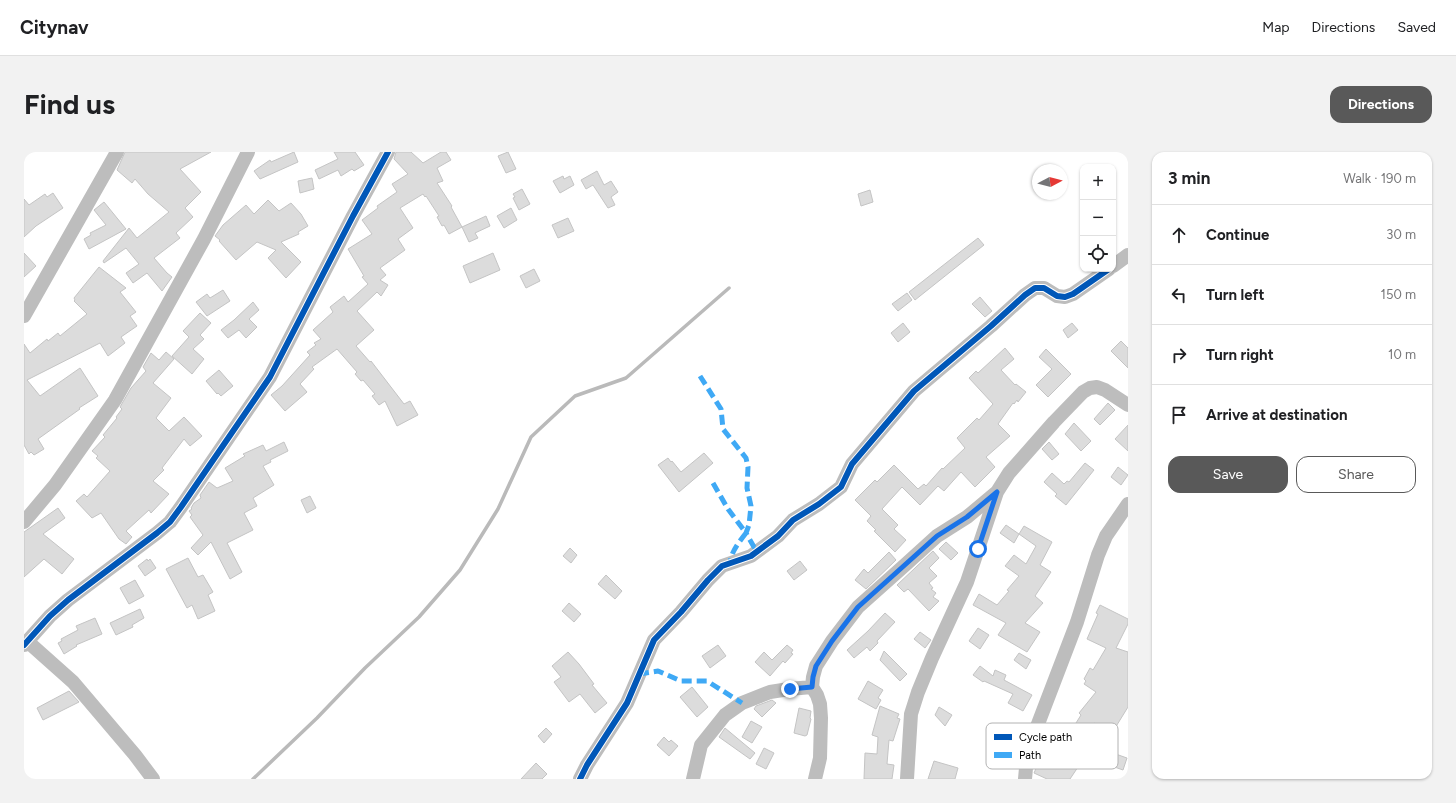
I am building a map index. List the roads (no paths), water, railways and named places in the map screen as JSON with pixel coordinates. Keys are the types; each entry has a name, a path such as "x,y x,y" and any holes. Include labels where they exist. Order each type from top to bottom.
{"street":[{"path":"24,316 117,152"},
{"path":"24,522 55,485 115,400 204,239 248,152"},
{"path":"153,779 135,755 73,682 26,643 50,616 68,600 170,522 270,376 388,152"},
{"path":"1116,264 1128,255"},
{"path":"580,779 587,765 627,703 654,640 722,566 752,556 778,536 793,520 819,504 841,487 852,464 914,391 991,326 1025,294 1035,288 1044,288 1057,296 1065,297 1073,294 1105,272"},
{"path":"907,779 911,714 913,707 932,658 967,582 997,492 1013,468 1083,392 1090,388 1097,387 1105,390 1128,405"},
{"path":"815,779 820,758 821,718 820,704 812,687 816,666 832,641 858,607 937,536 967,517 997,492"},
{"path":"1038,723 1077,622 1098,555 1106,536 1128,504"},
{"path":"693,779 701,745 725,715 742,702 770,692 812,687"},
{"path":"1025,779 1026,769"}],"waterway":[{"path":"253,779 317,718 365,668 419,617 460,570 498,509 531,437 575,396 626,378 729,288"}]}
